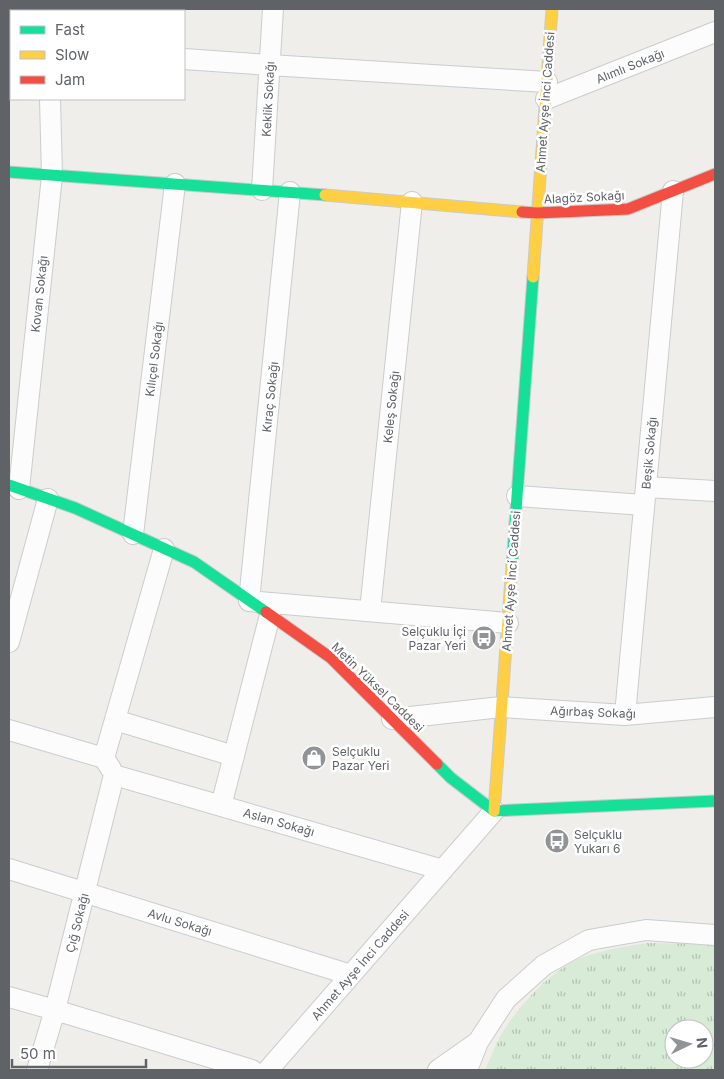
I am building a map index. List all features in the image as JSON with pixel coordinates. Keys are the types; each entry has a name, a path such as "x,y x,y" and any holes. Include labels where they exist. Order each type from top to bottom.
{"street":[{"name":"Keklik Sokağı","path":"262,190 273,9"},
{"name":"Ahmet Ayşe İnci Caddesi","path":"268,1070 494,811 552,9"},
{"name":"Alımlı Sokağı","path":"546,90 715,32"},
{"path":"185,59 546,90"},
{"name":"Kovan Sokağı","path":"14,487 52,176 50,100"},
{"name":"Alagöz Sokağı","path":"9,172 290,192 537,213 628,209 715,174"},
{"name":"Kılıçel Sokağı","path":"133,534 175,184"},
{"name":"Beşik Sokağı","path":"625,715 673,191"},
{"name":"Kıraç Sokağı","path":"249,601 290,192"},
{"name":"Keleş Sokağı","path":"370,611 412,202"},
{"name":"Metin Yüksel Caddesi","path":"14,487 75,508 194,562 332,658 451,778 494,811"},
{"path":"517,496 645,496 715,491"},
{"path":"9,642 48,499"},
{"name":"Çığ Sokağı","path":"37,1070 55,1010 85,892 109,767 115,720 164,548"},
{"path":"249,601 508,623"},
{"path":"222,806 270,616"},
{"name":"Ağırbaş Sokağı","path":"392,719 501,707 625,715 715,707"},
{"path":"115,720 234,756"},
{"name":"Aslan Sokağı","path":"9,730 222,806 443,870"},
{"path":"494,811 715,801"},
{"name":"Avlu Sokağı","path":"9,869 351,975"},
{"path":"467,1070 478,1042 506,999 544,965 589,940 646,930 715,936"},
{"path":"9,997 252,1070"},
{"path":"438,1070 478,1042"}],"green space":[{"path":"647,943 715,944 715,1070 485,1070 508,1024 526,1001 548,979 572,962 607,950"}],"traffic: fast":[{"path":"9,172 325,195"},
{"path":"512,565 533,277"},
{"path":"9,485 75,508 194,562 266,612"},
{"path":"437,764 451,778 494,811 715,801"}],"traffic: slow":[{"path":"533,277 552,9"},
{"path":"325,195 522,212"},
{"path":"494,811 512,565"}],"traffic: jam":[{"path":"522,212 628,209 715,174"},
{"path":"266,612 331,658 437,764"}],"place":[{"name":"Selçuklu İçi Pazar Yeri","path":"484,638"},
{"name":"Selçuklu Pazar Yeri","path":"314,758"},
{"name":"Selçuklu Yukarı 6","path":"557,841"}]}
